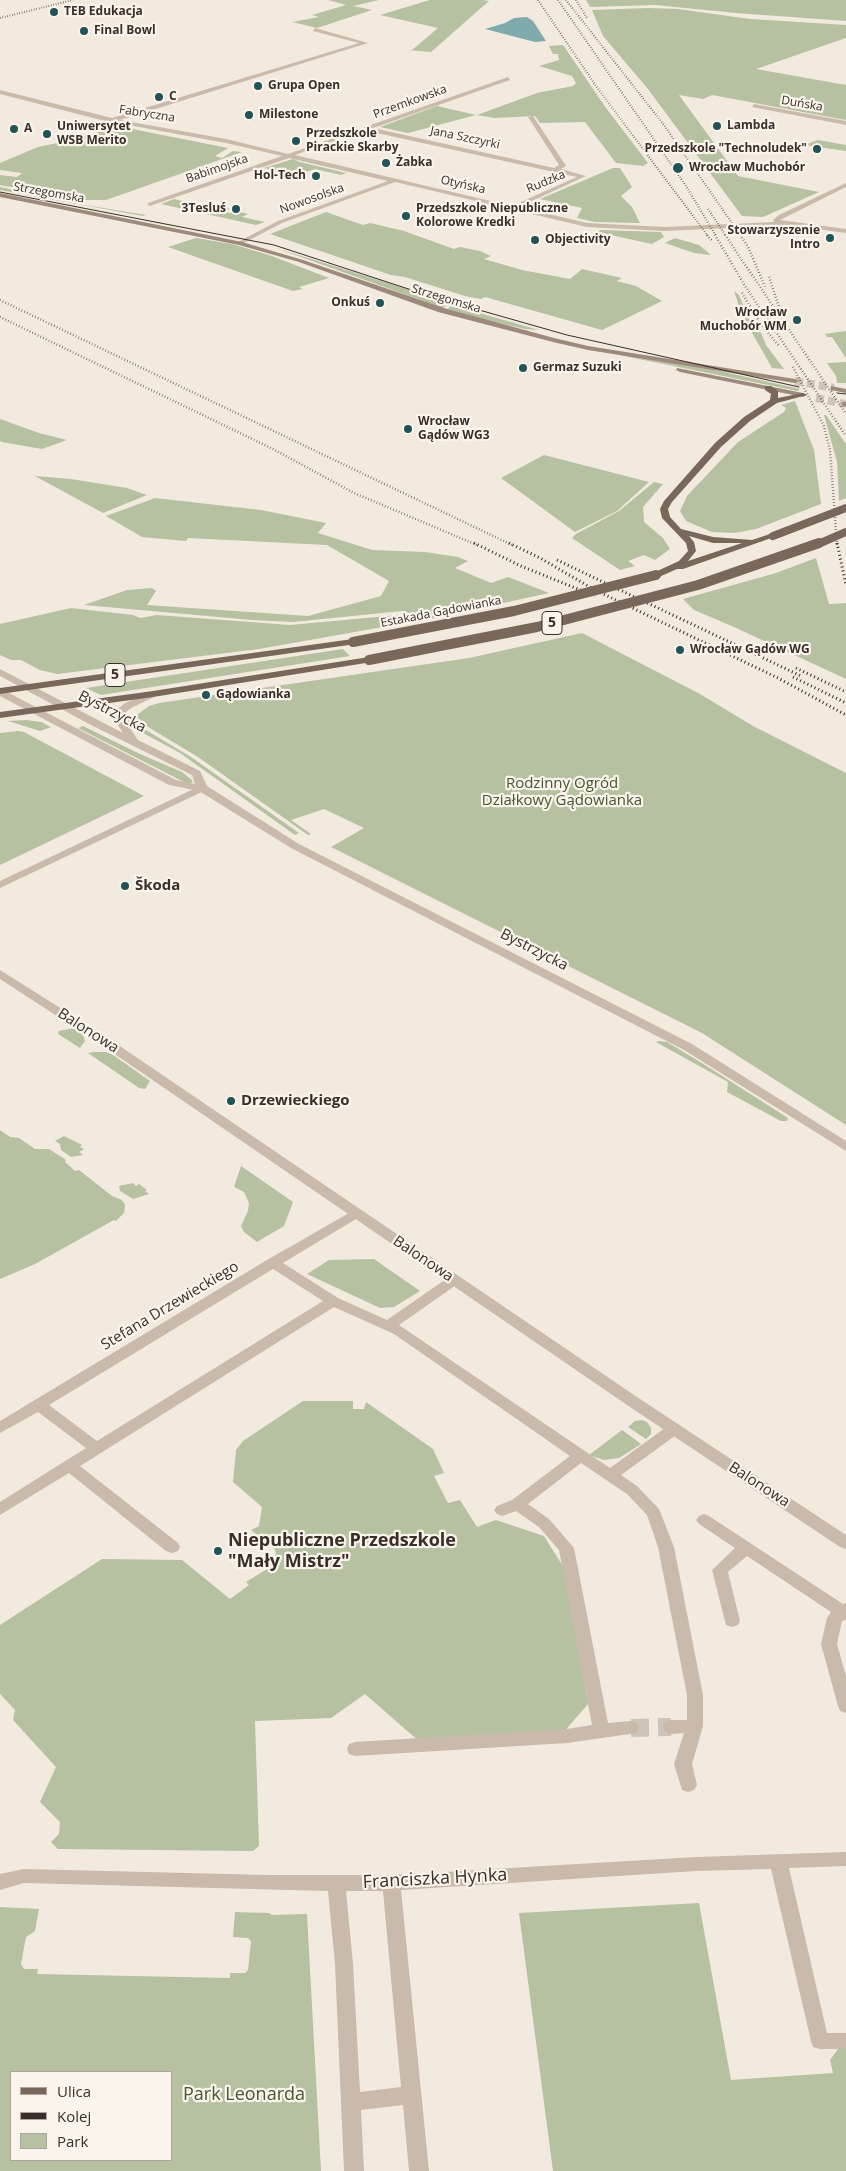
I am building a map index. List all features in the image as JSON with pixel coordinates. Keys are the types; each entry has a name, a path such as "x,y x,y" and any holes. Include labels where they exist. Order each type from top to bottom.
{"main road":[{"name":"Strzegomska","path":"0,195 240,243 301,261 461,316 637,361 803,396 774,401"},
{"name":"Strzegomska","path":"588,348 796,381"},
{"path":"656,575 682,563 692,551 690,542 665,515 666,505 714,450 747,419 774,401 775,394 768,388"},
{"path":"834,388 846,391"},
{"name":"Estakada Gądowianka","path":"28,687 353,642 514,611 656,575 773,536 846,508"},
{"path":"675,528 700,537 723,541 747,541 773,536"},
{"name":"5","path":"0,715 153,694 369,660 537,627 698,585 810,547 846,532"},
{"name":"5","path":"0,691 28,687"}],"street":[{"path":"113,120 364,43 315,30"},
{"name":"Przemkowska","path":"291,156 508,79"},
{"name":"Fabryczna","path":"0,92 113,120 193,133 291,156"},
{"name":"Duńska","path":"754,106 846,123"},
{"name":"Rudzka","path":"531,118 563,166 556,169"},
{"name":"Jana Szczyrki","path":"368,129 556,169"},
{"name":"Otyńska","path":"291,156 587,225 659,229 789,223 846,231"},
{"name":"Babimojska","path":"150,204 291,156"},
{"name":"Rudzka","path":"512,208 583,177 580,174 556,169"},
{"name":"Nowosolska","path":"240,243 280,222 393,181"},
{"path":"778,223 776,220 781,216 846,184"},
{"name":"Bystrzycka","path":"0,672 196,773 202,788"},
{"name":"Bystrzycka","path":"0,691 34,711 172,783 202,788 295,846 688,1047 846,1147"},
{"path":"134,742 119,719 129,705 153,694"},
{"path":"0,885 202,788"},
{"name":"Balonowa","path":"0,974 109,1045 674,1429 846,1543"},
{"name":"Stefana Drzewieckiego","path":"0,1428 356,1213"},
{"path":"272,1264 333,1301 390,1325 632,1490 654,1513 674,1582 695,1695 695,1726 683,1764 688,1785"},
{"path":"390,1325 454,1280"},
{"path":"0,1509 333,1301"},
{"path":"38,1404 97,1448"},
{"path":"610,1475 674,1429"},
{"path":"581,1456 509,1507 544,1523 566,1548 601,1730"},
{"path":"70,1466 172,1547"},
{"path":"704,1520 845,1612 836,1618 829,1644 846,1706"},
{"path":"732,1621 720,1570 746,1548"},
{"path":"671,1727 695,1726"},
{"path":"355,1749 567,1736 601,1730 631,1728"},
{"name":"Franciszka Hynka","path":"0,1882 24,1876 148,1881 391,1883 696,1864 846,1859"},
{"path":"778,1861 820,2041 846,2041"},
{"path":"336,1882 344,1964 354,2171"},
{"path":"391,1883 419,2171"},
{"path":"350,2102 412,2096"}],"green space":[{"path":"328,0 379,0 353,6 372,10 317,28 292,22 319,17 312,15 346,5"},
{"path":"430,0 489,1 431,52 407,50 412,50 438,28 380,15"},
{"path":"586,0 846,0 846,21 655,5 590,7"},
{"path":"678,9 750,19 846,25 846,38 756,69 846,85 846,120 712,95 703,99 679,95 738,176 819,192 763,217 742,216 648,89 603,36 592,10"},
{"path":"563,45 606,108 648,163 643,166 616,163 585,122 540,123 535,116 494,118 477,115 537,93 573,86 576,83 572,76 539,66 559,60 558,54 553,54 549,46"},
{"path":"437,106 476,115 408,133 380,127"},
{"path":"117,126 228,148 215,156 222,158 233,151 242,152 106,200 82,200 0,185 0,175 17,177 22,173 0,170 0,163 38,147 72,140"},
{"path":"818,140 846,145 846,151 804,145"},
{"path":"293,159 346,173 341,175 315,169 303,173 284,173 264,168"},
{"path":"613,168 620,168 632,187 621,196 632,207 640,223 595,222 577,218 582,208 540,199"},
{"path":"0,187 85,205 146,215 143,216 0,190"},
{"path":"174,199 210,208 225,207 230,209 224,212 236,211 248,214 242,217 265,222 256,225 161,204"},
{"path":"326,212 363,225 370,223 404,231 454,249 460,247 480,251 491,256 484,259 522,270 570,279 582,269 622,278 617,281 636,286 662,301 602,330 485,297 481,299 465,296 405,277 391,275 270,234"},
{"path":"601,230 661,232 664,237 652,244 597,232"},
{"path":"196,238 232,244 269,255 329,278 299,287 303,289 293,291 168,247"},
{"path":"675,238 699,245 711,255 694,253 665,243"},
{"path":"276,248 443,300 438,303 446,306 442,308"},
{"path":"734,291 739,295 749,319 761,333 766,345 784,369 772,368 742,315"},
{"path":"451,305 539,330 525,329 486,320 448,309"},
{"path":"846,331 846,358 832,337 827,337 825,334"},
{"path":"614,354 688,364 800,389 798,391"},
{"path":"846,362 846,383 837,383 836,376 827,363"},
{"path":"795,401 814,450 821,504 756,529 734,533 712,532 686,521 680,511 687,496 738,442 784,412 786,408 781,405"},
{"path":"824,415 826,415 846,444 846,498 839,501 837,462"},
{"path":"0,419 39,433 67,440 42,449 2,442 0,441"},
{"path":"544,455 649,482 617,511 575,532 501,478"},
{"path":"35,476 71,479 127,488 147,495 103,513"},
{"path":"654,482 663,484 643,507 644,522 663,538 670,549 655,560 644,555 628,561 635,566 620,570 572,538 619,511"},
{"path":"155,498 261,510 326,523 318,533 372,550 425,552 458,557 468,561 455,568 491,583 508,577 549,593 430,619 402,611 293,622 84,605 127,590 152,588 156,591 147,605 308,616 381,596 389,581 327,545 188,538 186,541 142,537 106,516"},
{"path":"816,558 829,604 846,603 846,679 694,610 683,599 776,573"},
{"path":"71,608 133,615 140,618 157,615 290,625 399,615 417,621 259,649 57,674 40,670 21,660 11,660 0,655 0,624"},
{"name":"Rodzinny Ogród Działkowy Gądowianka","path":"582,633 700,694 753,726 846,773 846,1125 702,1033 331,847 364,828 324,809 291,820 311,834 308,835 198,757 133,718 149,706 159,703 469,658"},
{"path":"343,649 350,656 101,695 86,688"},
{"path":"126,718 191,757 299,833 295,835 180,753 132,727"},
{"path":"26,720 41,722 51,727 40,731 8,721"},
{"path":"83,726 182,772 193,781 190,784 184,782 78,728"},
{"path":"24,732 144,796 0,865 0,733"},
{"path":"74,1028 83,1035 85,1041 80,1048 58,1034 59,1031"},
{"path":"656,1042 667,1042 705,1065 788,1118 787,1121 781,1121 727,1092 728,1082"},
{"path":"106,1052 113,1055 150,1081 145,1089 139,1088 88,1053"},
{"path":"0,1130 10,1137 19,1138 35,1149 49,1149 66,1160 65,1162 75,1171 79,1170 112,1196 122,1200 125,1205 124,1213 116,1221 114,1220 35,1264 0,1279"},
{"path":"64,1136 82,1145 80,1147 84,1149 79,1152 83,1155 71,1157 61,1150 60,1144 55,1141"},
{"path":"241,1166 293,1202 284,1226 257,1242 244,1232 241,1226 248,1211 249,1203 244,1192 234,1187"},
{"path":"133,1183 136,1186 139,1184 149,1194 133,1199 120,1191 119,1186"},
{"path":"374,1259 420,1291 394,1307 380,1308 307,1274 329,1260"},
{"path":"303,1401 353,1401 353,1409 364,1409 366,1402 433,1449 444,1473 434,1476 448,1503 460,1500 477,1527 496,1520 544,1536 564,1568 588,1704 563,1733 420,1742 365,1694 331,1718 255,1721 259,1846 253,1851 58,1849 51,1842 59,1834 60,1822 40,1802 56,1767 13,1720 15,1710 0,1694 0,1625 102,1559 182,1560 230,1599 249,1585 246,1582 272,1566 276,1553 274,1548 251,1530 259,1526 262,1507 233,1482 236,1450 243,1441"},
{"path":"642,1420 647,1422 651,1428 651,1434 646,1439 628,1427 635,1421"},
{"path":"622,1430 641,1444 619,1458 604,1460 589,1455"},
{"path":"699,1903 731,2080 833,2073 830,2060 838,2049 846,2049 846,2171 553,2171 519,1913"},
{"name":"Park Leonarda","path":"0,1907 39,1909 35,1931 26,1937 21,1964 24,1969 38,1969 37,1974 230,1978 230,1973 245,1973 248,1970 251,1941 248,1938 233,1937 235,1912 269,1913 272,1915 307,1914 321,2171 0,2171"}],"water":[{"path":"527,17 533,21 546,41 535,42 485,29 514,18"}],"tunnel":[{"path":"795,381 834,388"},
{"path":"816,398 845,404"},
{"path":"631,1728 671,1727"}],"tram line":[{"path":"0,192 274,245 430,296 567,335 799,387"},
{"path":"837,393 846,394"}],"railway":[{"path":"0,18 73,0"},
{"path":"538,0 596,86 708,236"},
{"path":"558,0 686,186 716,236"},
{"path":"566,0 664,125 741,236"},
{"path":"576,0 587,18"},
{"path":"708,209 726,236"},
{"path":"707,235 712,241"},
{"path":"715,235 745,286 846,436"},
{"path":"725,235 846,414"},
{"path":"740,235 748,247 766,289"},
{"path":"769,277 780,310"},
{"path":"742,293 760,323 779,346"},
{"path":"0,300 512,545"},
{"path":"0,317 273,449 354,493 477,545"},
{"path":"793,367 824,426 830,450 837,545"},
{"path":"474,543 521,566 595,596"},
{"path":"509,543 540,558 595,590 778,678 846,715"},
{"path":"837,543 846,585"},
{"path":"557,560 801,676"},
{"path":"796,668 846,692"},
{"path":"793,677 846,703"}],"place":[{"name":"TEB Edukacja","path":"54,12"},
{"name":"Final Bowl","path":"84,31"},
{"name":"Grupa Open","path":"258,86"},
{"name":"C","path":"159,97"},
{"name":"Milestone","path":"249,115"},
{"name":"Lambda","path":"717,126"},
{"name":"A","path":"14,129"},
{"name":"Uniwersytet WSB Merito","path":"47,134"},
{"name":"Przedszkole Pirackie Skarby","path":"296,141"},
{"name":"Przedszkole \"Technoludek\"","path":"817,149"},
{"name":"Żabka","path":"386,163"},
{"name":"Wrocław Muchobór","path":"678,168"},
{"name":"Hol-Tech","path":"316,176"},
{"name":"3Tesluś","path":"236,209"},
{"name":"Przedszkole Niepubliczne Kolorowe Kredki","path":"406,216"},
{"name":"Stowarzyszenie Intro","path":"830,238"},
{"name":"Objectivity","path":"535,240"},
{"name":"Onkuś","path":"380,303"},
{"name":"Wrocław Muchobór WM","path":"797,320"},
{"name":"Germaz Suzuki","path":"523,368"},
{"name":"Wrocław Gądów WG3","path":"408,429"},
{"name":"Wrocław Gądów WG","path":"680,650"},
{"name":"Gądowianka","path":"206,695"},
{"name":"Škoda","path":"125,886"},
{"name":"Drzewieckiego","path":"231,1101"},
{"name":"Niepubliczne Przedszkole \"Mały Mistrz\"","path":"218,1551"}]}
